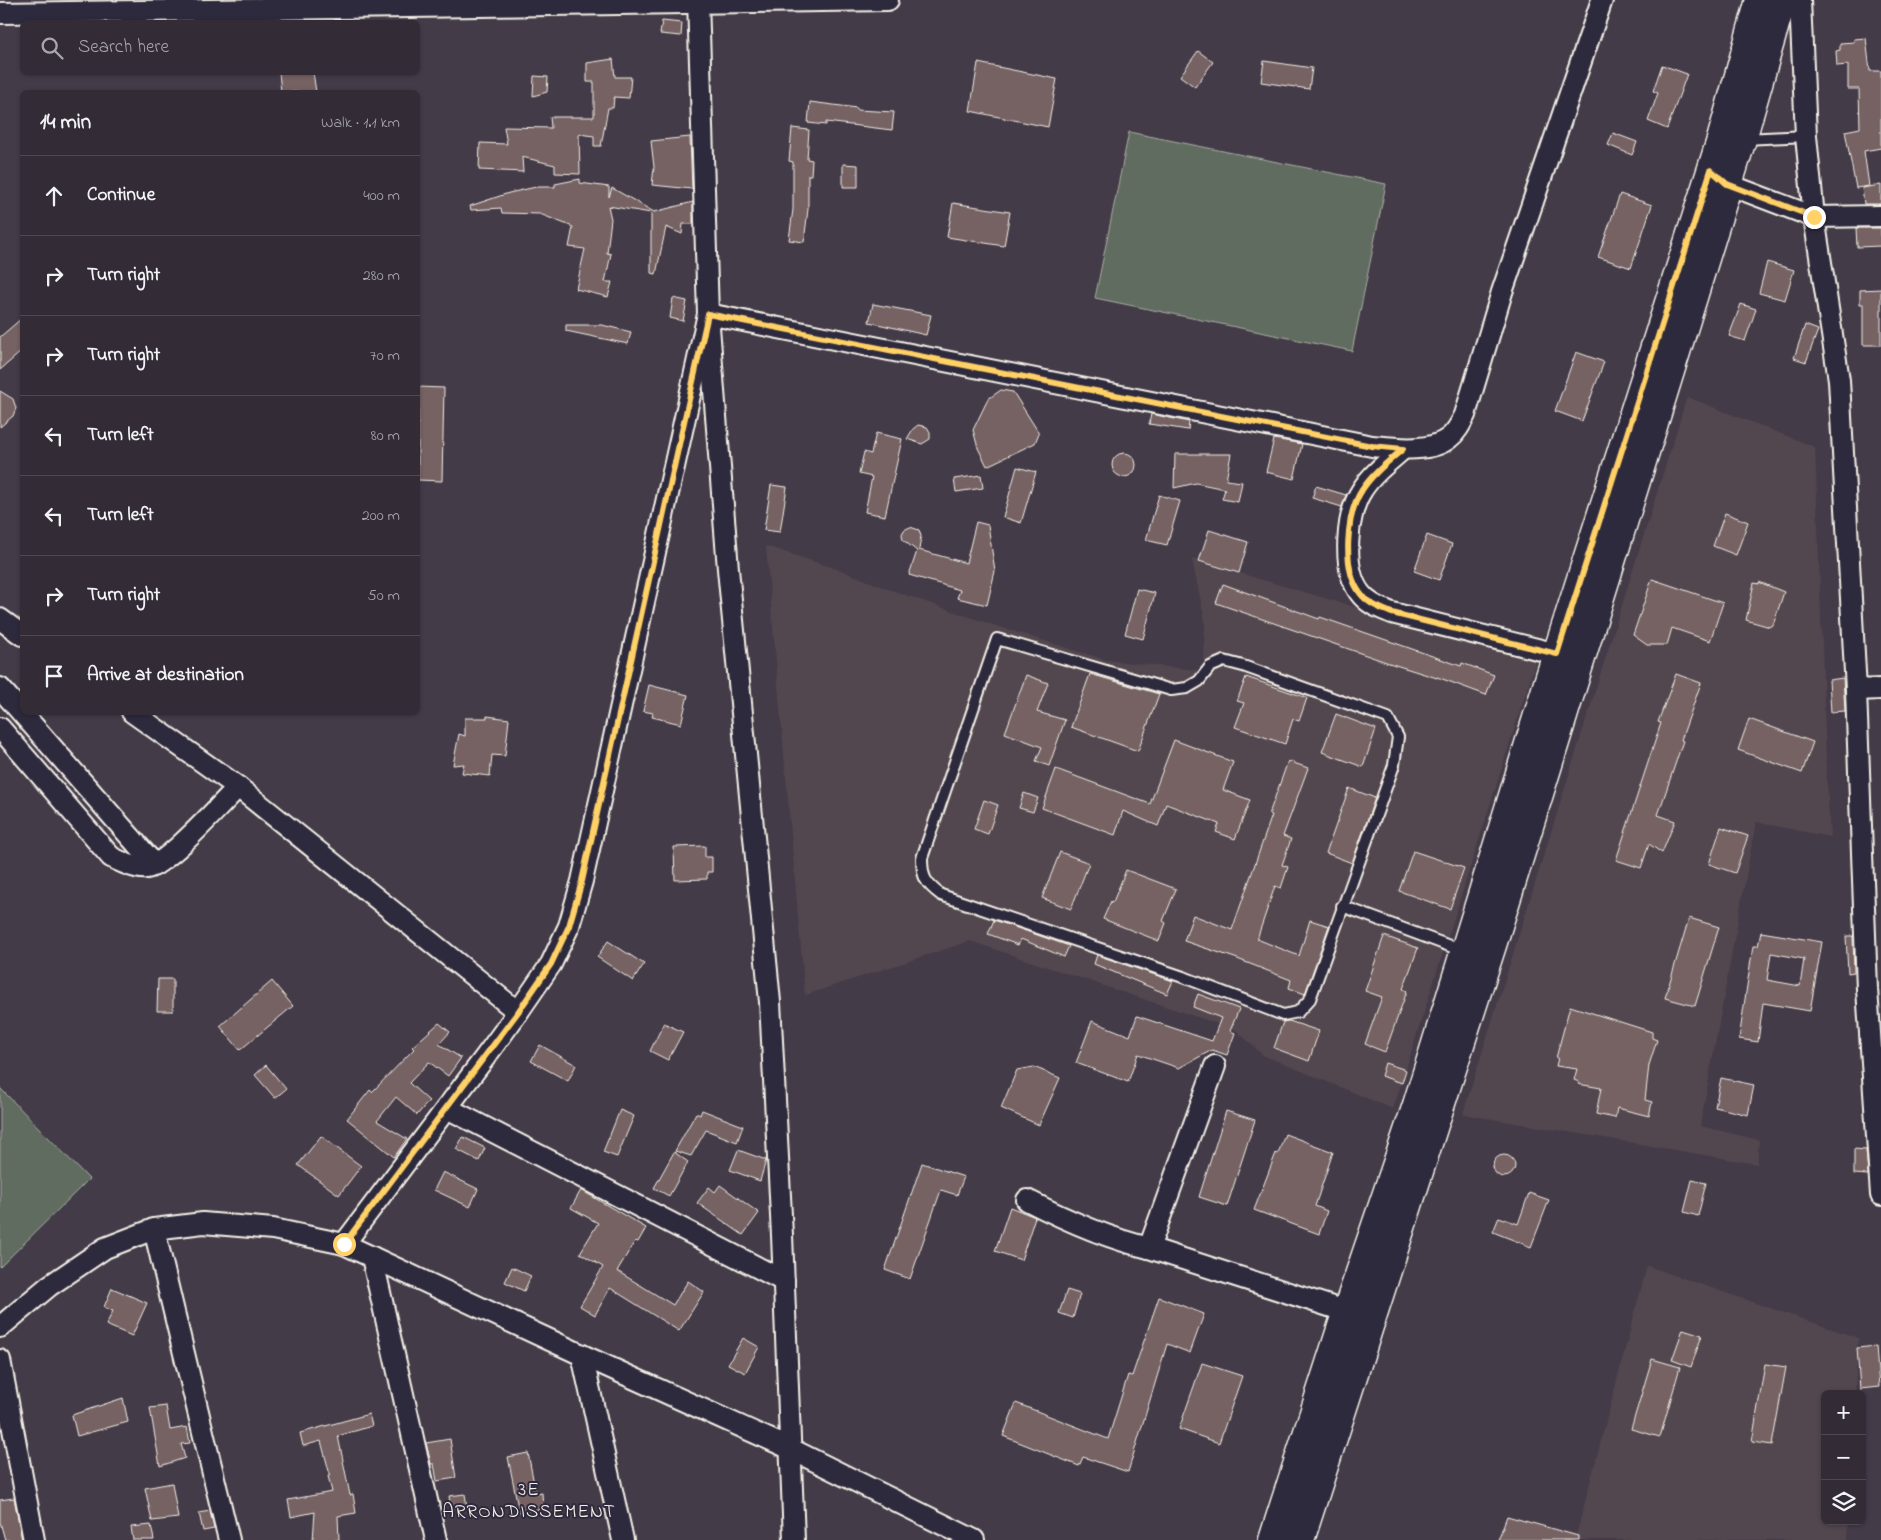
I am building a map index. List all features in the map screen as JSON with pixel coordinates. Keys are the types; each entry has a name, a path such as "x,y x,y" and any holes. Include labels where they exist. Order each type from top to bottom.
{"main road":[{"path":"1732,140 1760,0"},
{"path":"1273,1540 1347,1311 1417,1106 1557,654 1719,177 1782,0"},
{"path":"1300,1540 1496,933 1719,177"}],"street":[{"path":"0,13 888,0"},
{"path":"708,314 1372,446 1403,449 1436,444 1449,438 1459,427 1465,415 1502,292 1602,0"},
{"path":"1800,0 1806,136 1814,217 1839,380 1856,690 1872,914 1881,1196"},
{"path":"698,2 708,314 728,569 770,1002 784,1281 794,1540"},
{"path":"1719,177 1814,217 1881,216"},
{"path":"344,1244 518,1012 551,964 569,926 582,881 708,314"},
{"path":"1403,449 1378,470 1361,491 1352,513 1347,543 1351,572 1359,593 1372,605 1392,613 1557,654"},
{"path":"0,619 20,634"},
{"path":"0,688 20,711"},
{"path":"1856,690 1881,689"},
{"path":"24,715 155,865"},
{"path":"136,715 238,787 518,1012"},
{"path":"0,728 110,857 122,863 146,869 166,859 238,787"},
{"path":"1149,1248 1215,1066"},
{"path":"447,1108 784,1281"},
{"path":"1027,1200 1122,1242 1149,1248 1372,1320"},
{"path":"0,1327 49,1286 105,1248 154,1229 203,1223 274,1229 344,1244 582,1355 791,1449 974,1540"},
{"path":"154,1229 228,1540"},
{"path":"372,1257 436,1540"},
{"path":"582,1355 622,1540"},
{"path":"0,1360 34,1540"}],"lane":[{"path":"1732,140 1806,136"},
{"path":"997,639 1171,690 1186,688 1198,681 1210,667 1224,661 1243,666 1388,718 1398,737 1394,765 1342,906 1310,999 1298,1012 1283,1014 1186,978 948,898 930,887 922,875 922,858 997,639"},
{"path":"1342,906 1465,951"}],"shaded area":[{"path":"1687,397 1815,447 1830,837 1756,822 1700,1126 1759,1140 1757,1164 1463,1114"},
{"path":"766,546 843,571 885,588 993,625 1106,660 1204,671 1205,621 1192,559 1536,661 1393,1109 1263,1055 1236,1030 970,941 805,995"},
{"path":"1647,1266 1858,1338 1855,1390 1821,1390 1821,1525 1848,1525 1847,1540 1575,1540"}],"green space":[{"path":"1129,132 1386,184 1352,351 1095,298"},
{"path":"0,1088 89,1179 0,1267"}],"building":[{"path":"662,21 682,23 681,36 660,34"},
{"path":"1866,38 1870,71 1881,71 1881,148 1864,151 1869,186 1856,188 1845,131 1860,128 1859,89 1848,89 1848,65 1837,66 1836,51 1840,50 1840,43 1854,42 1854,39"},
{"path":"1198,51 1213,62 1195,87 1180,76"},
{"path":"613,59 615,77 631,77 629,98 614,97 613,108 608,108 601,146 594,146 594,136 579,134 580,174 555,173 555,165 522,157 523,172 479,170 480,143 507,144 504,127 551,128 550,117 594,117 594,82 587,82 587,63"},
{"path":"1264,61 1312,68 1309,89 1261,82"},
{"path":"978,63 1057,79 1048,127 970,111"},
{"path":"1662,65 1687,74 1667,129 1648,121 1658,93 1653,91"},
{"path":"279,75 313,75 316,90 281,90"},
{"path":"534,76 548,77 547,92 533,96"},
{"path":"810,102 857,108 857,110 894,112 892,130 826,122 826,125 808,123"},
{"path":"792,128 809,130 807,159 812,160 811,175 808,175 808,209 804,242 789,240 793,209 793,162 789,161"},
{"path":"1613,133 1637,142 1632,155 1608,145"},
{"path":"690,137 692,189 652,185 654,167 651,141"},
{"path":"843,164 858,165 858,187 843,187"},
{"path":"580,179 580,183 609,187 609,197 612,188 654,212 693,202 693,224 683,224 682,234 666,227 656,274 651,273 651,213 608,206 611,219 607,253 611,254 605,282 612,282 608,297 576,289 585,249 569,247 573,227 540,214 502,213 501,208 471,210 470,206 509,193 536,187 555,187 555,184"},
{"path":"1881,185 1881,204 1864,204 1862,188"},
{"path":"1620,194 1652,205 1631,268 1598,257"},
{"path":"953,203 1010,212 1004,246 947,237"},
{"path":"1856,228 1881,228 1881,246 1857,247"},
{"path":"1767,262 1794,270 1785,300 1759,293"},
{"path":"1881,289 1881,345 1863,345 1863,304 1860,304 1860,290"},
{"path":"673,298 687,301 683,321 670,318"},
{"path":"873,304 931,315 926,335 869,322"},
{"path":"1741,304 1756,309 1745,341 1729,336"},
{"path":"20,320 20,353 0,370 0,337"},
{"path":"566,325 602,325 631,332 628,344 566,331"},
{"path":"1805,325 1818,330 1806,362 1794,358"},
{"path":"1576,352 1604,362 1582,421 1555,411"},
{"path":"420,387 444,388 442,481 420,480"},
{"path":"1001,390 1013,392 1039,433 1035,443 987,466 978,448 973,430 988,399"},
{"path":"0,391 13,399 16,408 13,416 0,427"},
{"path":"1151,414 1189,422 1188,430 1149,424"},
{"path":"918,425 927,427 930,432 930,439 922,444 907,439"},
{"path":"876,433 902,439 885,516 865,512 872,477 859,474 864,452 871,454"},
{"path":"1274,439 1302,444 1294,479 1266,472"},
{"path":"1124,453 1129,454 1135,460 1135,470 1129,476 1124,477 1119,476 1113,470 1112,465 1113,460 1119,454"},
{"path":"1175,454 1231,454 1226,480 1242,482 1238,502 1222,499 1225,489 1196,483 1174,488"},
{"path":"1017,467 1036,472 1021,523 1003,517"},
{"path":"981,475 983,488 956,492 954,479"},
{"path":"771,485 787,487 780,532 764,530"},
{"path":"1316,486 1346,495 1342,507 1312,498"},
{"path":"1159,495 1180,501 1167,545 1146,540"},
{"path":"1725,513 1748,522 1736,555 1713,546"},
{"path":"976,522 988,525 995,571 987,605 957,598 960,590 909,575 917,551 903,540 902,534 904,530 910,527 919,530 921,536 919,550 966,563"},
{"path":"1209,530 1248,542 1239,573 1199,561"},
{"path":"1427,535 1452,544 1439,580 1414,571"},
{"path":"1652,579 1723,603 1710,641 1672,628 1667,645 1647,645 1633,635"},
{"path":"1759,582 1784,592 1773,625 1770,627 1746,620 1754,583 1759,584"},
{"path":"1223,584 1319,619 1320,617 1461,666 1462,663 1494,675 1486,695 1437,677 1389,663 1216,603"},
{"path":"1137,589 1155,593 1143,639 1125,634"},
{"path":"1090,674 1159,694 1138,751 1071,727"},
{"path":"1676,674 1701,683 1658,815 1675,821 1662,853 1649,844 1641,868 1616,860 1661,723 1658,722"},
{"path":"1026,675 1048,683 1037,712 1065,720 1049,766 1036,761 1042,747 1005,733"},
{"path":"1246,677 1307,698 1299,721 1293,719 1285,744 1235,727 1244,703 1237,701"},
{"path":"1843,678 1845,711 1831,712 1829,680"},
{"path":"649,685 688,695 681,724 652,717 653,713 643,711"},
{"path":"1336,714 1376,729 1363,767 1322,752"},
{"path":"487,716 509,719 505,756 492,755 490,776 462,773 464,764 453,765 459,734 465,736 465,718 487,718"},
{"path":"1749,719 1813,742 1802,773 1738,750"},
{"path":"1174,740 1233,762 1223,790 1250,800 1235,839 1216,832 1219,824 1166,804 1158,826 1123,811 1115,835 1042,808 1056,769 1150,804"},
{"path":"1288,761 1308,768 1283,836 1291,839 1282,865 1288,867 1281,888 1275,886 1257,939 1299,956 1310,920 1329,926 1305,994 1289,988 1291,980 1184,941 1193,915 1232,930 1272,815 1269,814"},
{"path":"1349,788 1375,798 1352,863 1326,853"},
{"path":"1024,793 1038,798 1033,812 1019,808"},
{"path":"984,800 998,805 988,834 974,829"},
{"path":"1721,827 1748,836 1735,873 1709,864"},
{"path":"705,846 705,857 712,857 712,872 707,872 707,879 675,880 674,847"},
{"path":"1413,851 1464,868 1450,909 1399,891"},
{"path":"1060,852 1089,863 1071,909 1042,898"},
{"path":"1126,870 1176,889 1163,921 1166,923 1159,941 1103,919 1111,901 1113,902"},
{"path":"1689,918 1719,927 1695,1006 1665,998"},
{"path":"994,920 1069,946 1064,957 1021,939 1018,945 988,934"},
{"path":"1761,932 1822,942 1810,1011 1763,1003 1758,1042 1739,1039 1753,946 1758,946","holes":["1771,953 1804,959 1800,986 1767,980"]},
{"path":"1384,936 1418,948 1403,989 1407,991 1385,1052 1365,1044 1382,997 1365,991"},
{"path":"1846,936 1853,936 1854,972 1848,973"},
{"path":"608,941 644,964 633,981 597,957"},
{"path":"1097,955 1173,981 1167,994 1094,964"},
{"path":"158,979 173,979 173,1011 157,1011"},
{"path":"272,981 293,1006 240,1050 220,1026"},
{"path":"1198,994 1239,1009 1230,1031 1235,1033 1227,1055 1212,1050 1179,1068 1138,1054 1128,1082 1076,1063 1092,1021 1130,1036 1137,1016 1212,1041 1221,1018 1193,1007"},
{"path":"1570,1006 1652,1032 1652,1038 1657,1040 1649,1065 1645,1100 1652,1102 1649,1116 1617,1108 1615,1118 1596,1114 1601,1088 1578,1084 1579,1082 1574,1080 1577,1069 1556,1066 1558,1058 1556,1058"},
{"path":"1289,1021 1319,1031 1309,1061 1274,1048 1283,1022"},
{"path":"439,1023 450,1032 439,1044 461,1058 448,1076 429,1062 409,1083 429,1101 417,1115 396,1097 377,1121 407,1139 394,1157 347,1119 370,1090 372,1092 414,1049 412,1047"},
{"path":"664,1023 683,1032 668,1060 650,1051"},
{"path":"540,1045 576,1065 568,1081 531,1061"},
{"path":"1385,1063 1406,1070 1402,1083 1381,1076"},
{"path":"266,1065 286,1089 275,1098 255,1075"},
{"path":"1034,1067 1060,1078 1039,1125 1001,1108 1017,1070"},
{"path":"1721,1078 1754,1085 1748,1115 1715,1107"},
{"path":"620,1110 634,1116 617,1157 603,1152"},
{"path":"702,1110 743,1126 737,1142 706,1130 691,1156 675,1151 696,1113 700,1115"},
{"path":"1226,1111 1255,1120 1227,1206 1199,1197"},
{"path":"1285,1134 1333,1152 1315,1206 1327,1211 1319,1234 1254,1210"},
{"path":"321,1136 361,1166 339,1195 298,1165"},
{"path":"463,1137 485,1148 479,1161 456,1149"},
{"path":"1854,1149 1866,1150 1868,1175 1854,1174"},
{"path":"738,1150 766,1160 760,1181 730,1170"},
{"path":"674,1152 688,1162 669,1196 654,1188"},
{"path":"1504,1155 1512,1158 1515,1166 1512,1174 1504,1177 1496,1174 1493,1166 1496,1158"},
{"path":"922,1163 964,1177 957,1195 941,1190 910,1279 885,1270"},
{"path":"443,1172 478,1189 470,1207 434,1190"},
{"path":"1692,1180 1706,1183 1698,1216 1684,1212"},
{"path":"720,1185 759,1213 743,1235 697,1203 709,1187 715,1192"},
{"path":"581,1190 646,1228 638,1242 635,1241 617,1271 673,1305 688,1281 704,1292 679,1331 610,1288 595,1315 580,1306 603,1267 580,1253 598,1223 571,1208"},
{"path":"1529,1193 1549,1200 1531,1247 1493,1232 1499,1217 1518,1224"},
{"path":"1010,1207 1035,1217 1021,1260 995,1251"},
{"path":"512,1267 531,1276 524,1291 505,1282"},
{"path":"112,1288 147,1303 132,1336 106,1325 113,1311 104,1307"},
{"path":"1067,1290 1080,1294 1073,1318 1059,1313"},
{"path":"1159,1297 1204,1314 1190,1353 1167,1344 1128,1472 1083,1457 1079,1466 1003,1436 1016,1403 1108,1439 1128,1375 1132,1376"},
{"path":"1683,1329 1702,1335 1691,1367 1672,1360"},
{"path":"743,1338 759,1347 745,1373 728,1364"},
{"path":"1876,1346 1879,1387 1860,1389 1857,1348"},
{"path":"1652,1359 1680,1367 1660,1437 1631,1429"},
{"path":"1202,1363 1242,1376 1219,1443 1179,1429"},
{"path":"1765,1364 1786,1367 1772,1445 1752,1442"},
{"path":"123,1398 128,1422 77,1436 72,1415"},
{"path":"166,1406 170,1430 187,1427 190,1443 181,1444 185,1458 160,1466 150,1408"},
{"path":"369,1414 372,1426 338,1436 350,1495 353,1494 356,1513 338,1516 339,1540 313,1540 315,1512 291,1517 288,1500 332,1492 328,1476 330,1475 321,1441 303,1446 300,1433"},
{"path":"450,1439 456,1478 437,1481 434,1464 431,1464 426,1443"},
{"path":"528,1453 536,1494 542,1493 543,1509 519,1512 508,1457"},
{"path":"172,1483 178,1518 152,1521 145,1488"},
{"path":"465,1494 467,1507 451,1509 449,1496"},
{"path":"14,1498 22,1540 5,1540 0,1522 0,1500"},
{"path":"210,1511 214,1529 203,1531 199,1513"},
{"path":"1507,1516 1578,1536 1578,1540 1498,1540"},
{"path":"151,1525 154,1540 133,1540 131,1527"}],"district":[{"name":"3E ARRONDISSEMENT","path":"529,1499"}],"route":[{"path":"344,1244 518,1012 551,964 569,926 582,881 708,314 1372,446 1403,449 1378,470 1361,491 1352,513 1347,543 1351,572 1359,593 1372,605 1392,613 1557,654 1711,170 1727,184 1814,217"}]}
